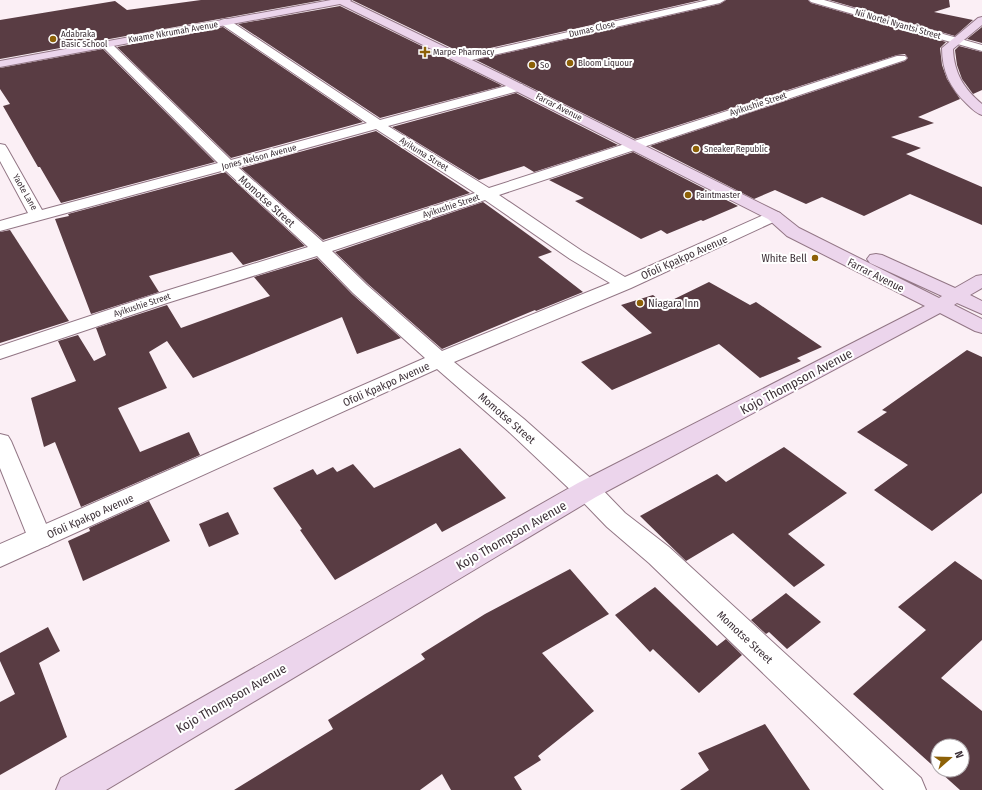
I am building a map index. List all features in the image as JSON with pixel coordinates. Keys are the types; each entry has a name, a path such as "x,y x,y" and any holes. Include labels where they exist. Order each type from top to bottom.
{"main road":[{"name":"Farrar Avenue","path":"342,0 463,58 774,216 793,232 948,301 982,308"},
{"name":"Kwame Nkrumah Avenue","path":"0,64 342,0"},
{"path":"982,20 947,48 947,62 950,74 964,96 982,111"},
{"name":"Kojo Thompson Avenue","path":"73,790 587,490 948,301 982,280"},
{"name":"Farrar Avenue","path":"948,301 982,327"}],"street":[{"name":"Dumas Close","path":"463,58 720,0"},
{"name":"Nii Nortei Nyantsi Street","path":"814,0 982,48"},
{"name":"Ayikuma Street","path":"225,22 378,124 488,194 576,255 624,284"},
{"name":"Momotse Street","path":"106,44 228,165 320,249 360,289 439,360 516,425 587,490 616,520 659,555 909,790"},
{"name":"Ayikushie Street","path":"0,354 160,299 320,249 901,58"},
{"name":"Jones Nelson Avenue","path":"0,226 518,87"},
{"name":"Yaote Lane","path":"0,148 38,216"},
{"name":"Ofoli Kpakpo Avenue","path":"0,556 439,360 624,284 774,216"},
{"path":"0,441 40,538"}],"building":[{"path":"201,0 323,0 0,59 0,20 115,1 127,10"},
{"path":"352,0 701,0 464,54"},
{"path":"726,0 808,0 811,3 946,42 940,48 942,65 947,79 960,99 918,117 934,123 891,137 921,148 906,154 982,187 982,225 910,194 864,216 822,197 806,204 775,190 754,199 650,146 905,61 908,58 905,54 897,55 635,139 476,60 720,4"},
{"path":"829,0 949,0 950,7 934,12 973,20 955,36"},
{"path":"340,6 502,86 380,118 238,24"},
{"path":"223,27 363,122 231,158 117,47"},
{"path":"982,27 982,43 967,39"},
{"path":"959,46 982,52 982,90 973,94 962,79 957,65 955,50"},
{"path":"103,49 215,162 61,203 40,167 38,167 3,106 10,104 0,89 0,68"},
{"path":"516,93 618,145 534,172 524,166 479,180 392,127"},
{"path":"376,131 470,193 323,240 241,168"},
{"path":"633,152 738,206 667,234 661,230 641,239 575,201 584,198 549,180"},
{"path":"225,172 305,246 243,265 232,252 149,276 159,292 91,314 55,219 69,216 68,214"},
{"path":"483,202 552,252 538,257 583,292 536,311 535,310 442,349 368,284 335,252"},
{"path":"10,230 69,321 0,343 0,232"},
{"path":"317,258 352,294 401,338 357,354 342,317 193,378 167,341 149,352 167,388 118,408 140,452 189,432 200,455 81,507 55,442 44,447 31,398 76,381 58,341 78,335 94,361 106,355 96,328 167,305 181,328 270,296 254,277"},
{"path":"709,282 750,305 756,302 822,347 797,358 801,361 760,378 719,344 612,390 581,362 652,333 621,305 653,295 664,304"},
{"path":"967,350 982,357 982,493 932,531 874,490 908,465 857,432 887,412 882,410"},
{"path":"784,447 847,493 788,534 825,565 794,587 733,533 686,561 640,516 717,474 726,482"},
{"path":"460,448 506,498 442,532 436,523 335,580 273,488 313,469 317,475 333,467 337,472 353,464 374,488"},
{"path":"149,501 170,541 83,581 68,541 90,531 89,528"},
{"path":"228,512 239,534 209,547 199,524"},
{"path":"955,561 982,580 982,640 941,678 982,711 982,790 960,790 947,778 970,778 970,738 930,738 930,763 853,694 926,630 898,607"},
{"path":"570,569 609,614 542,653 594,711 538,756 541,760 514,777 522,790 451,790 442,774 420,790 234,790 333,729 328,720 425,659 421,654 485,614"},
{"path":"655,587 717,646 726,639 742,655 699,693 653,649 650,652 615,615"},
{"path":"786,593 821,622 787,649 769,632 766,634 751,620"},
{"path":"48,627 60,651 39,663 67,737 0,775 0,702 15,694 0,661 0,653"},
{"path":"765,724 810,790 680,790 709,770 698,753"}],"place":[{"name":"Adabraka Basic School","path":"53,39"},
{"name":"Marpe Pharmacy","path":"425,52"},
{"name":"Bloom Liquour","path":"570,63"},
{"name":"So","path":"532,65"},
{"name":"Sneaker Republic","path":"696,149"},
{"name":"Paintmaster","path":"688,195"},
{"name":"White Bell","path":"815,258"},
{"name":"Niagara Inn","path":"640,303"}]}
